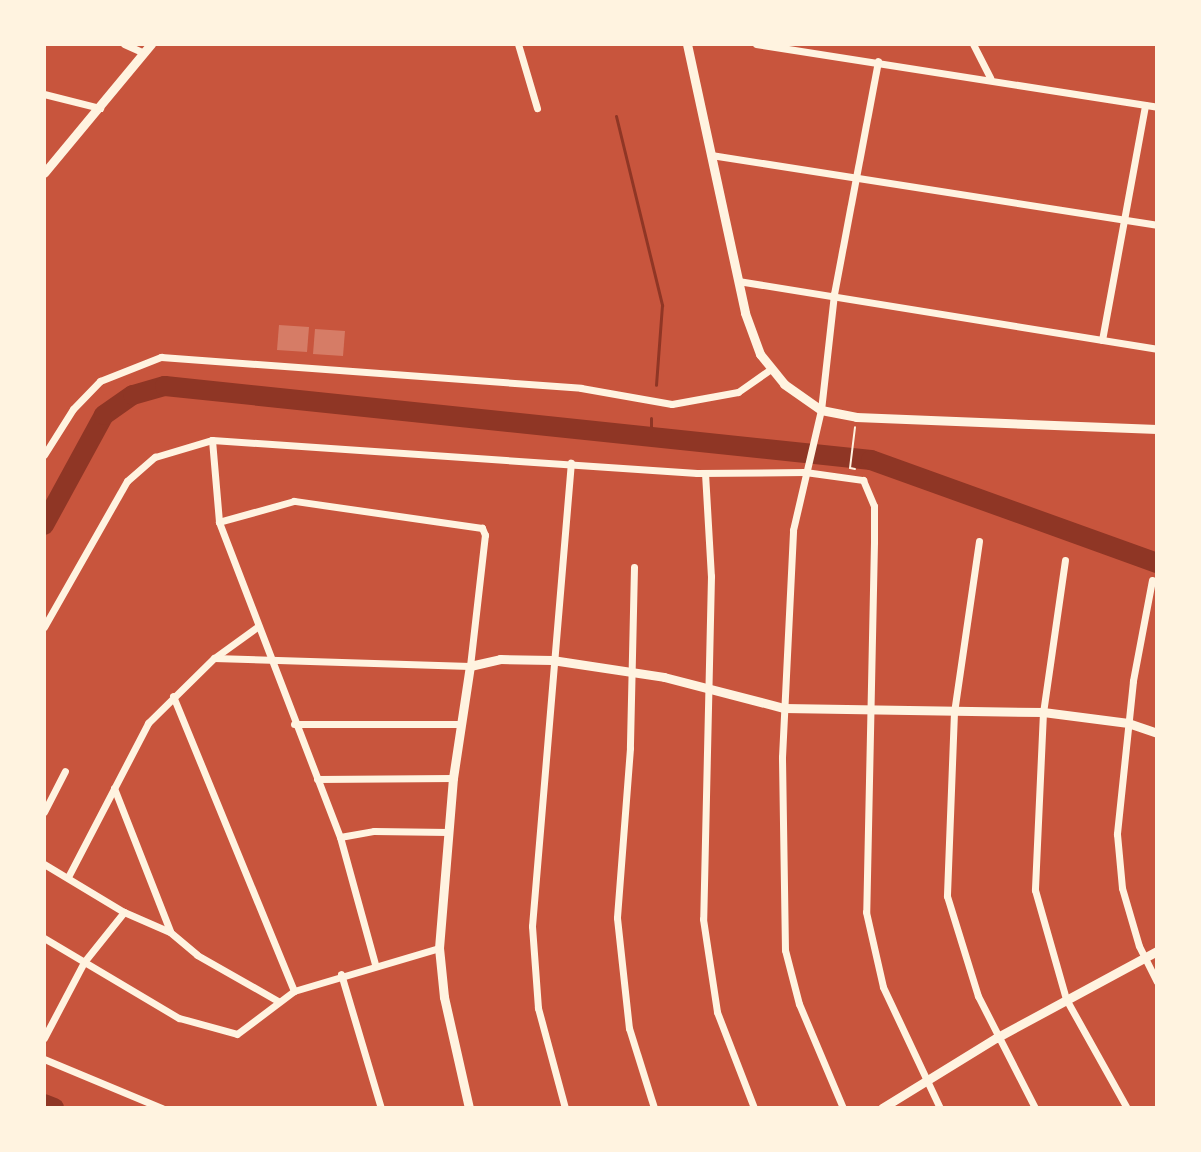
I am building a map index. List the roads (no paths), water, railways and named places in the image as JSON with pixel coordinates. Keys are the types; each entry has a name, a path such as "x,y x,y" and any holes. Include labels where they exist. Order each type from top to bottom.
{"street":[{"path":"124,44 144,53"},
{"path":"44,173 151,44"},
{"path":"518,44 537,108"},
{"path":"687,44 738,281 754,339 770,370 821,410 856,417 1157,429"},
{"path":"756,44 812,47 878,61 1157,107"},
{"path":"973,44 990,78"},
{"path":"843,1108 799,1004 785,950 784,708 793,530 821,410 834,294 878,61"},
{"path":"44,94 100,108"},
{"path":"1102,340 1145,105"},
{"path":"711,155 1157,225"},
{"path":"738,281 834,294 1157,349"},
{"path":"44,455 73,409 100,381 161,357 581,388 672,404 738,392 770,370"},
{"path":"212,440 219,522 294,724 340,837 375,964"},
{"path":"44,627 127,481 155,457 212,440 705,473 805,472 857,477 872,496 872,710 864,863 868,932 883,987 925,1082 940,1108"},
{"path":"565,1108 538,1008 533,955 552,660 571,463"},
{"path":"705,473 711,556 702,846 706,949 724,1037 754,1108"},
{"path":"219,522 294,501 482,528 485,535 453,778 439,948 444,997 469,1108"},
{"path":"979,541 954,712 947,896 954,933 996,1038 1035,1108"},
{"path":"1065,560 1043,712 1035,890 1066,999 1127,1108"},
{"path":"634,567 618,939 629,1028 654,1108"},
{"path":"1152,580 1128,723 1118,861 1145,958 1157,982"},
{"path":"68,877 148,723 214,658 257,627"},
{"path":"214,658 270,656 470,666 500,659 552,660 630,671 784,708 1043,712 1128,723 1157,733"},
{"path":"173,696 294,991"},
{"path":"294,724 460,724"},
{"path":"44,812 65,771"},
{"path":"317,779 453,778"},
{"path":"114,788 170,932"},
{"path":"340,837 374,831 448,832"},
{"path":"44,864 124,912 170,932 197,955 278,1001"},
{"path":"44,1038 84,962 124,912"},
{"path":"44,938 179,1018 231,1034 247,1031 278,1001 294,991 341,974 439,948"},
{"path":"882,1108 996,1038 1157,951"},
{"path":"341,974 381,1108"},
{"path":"44,1059 162,1108"}],"waterway":[{"path":"616,116 662,305 656,385"},
{"path":"44,525 104,415 133,395 165,386 871,460 1157,563"},
{"path":"651,418 651,439"},
{"path":"44,1104 54,1108"}]}
